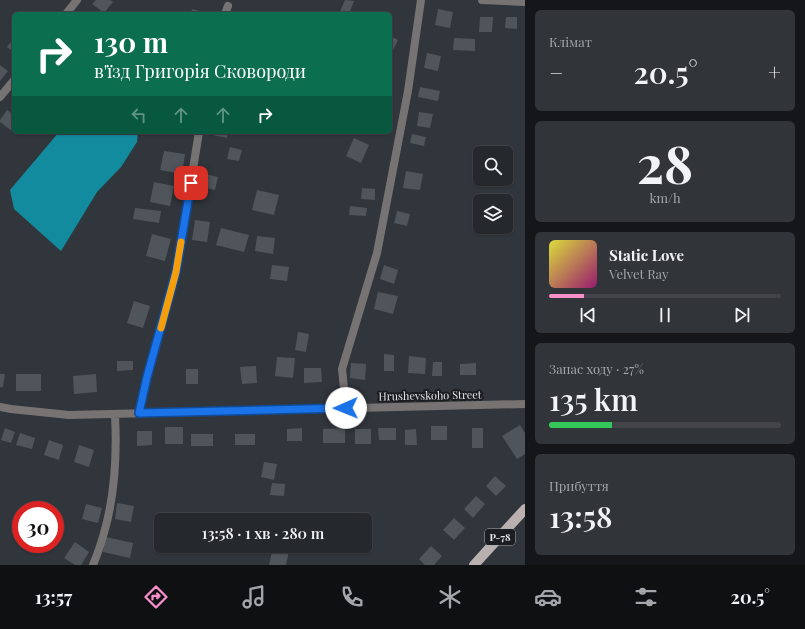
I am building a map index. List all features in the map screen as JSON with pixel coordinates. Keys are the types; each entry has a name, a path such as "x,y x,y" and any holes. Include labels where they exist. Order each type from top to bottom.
{"main road":[{"name":"Р-78","path":"474,565 525,509"}],"street":[{"path":"68,12 77,0"},
{"path":"346,408 342,369 377,253 408,91 420,0"},
{"path":"482,0 525,2"},
{"path":"225,12 228,6"},
{"path":"0,98 12,83"},
{"path":"139,413 147,377 176,272 199,134"},
{"path":"521,404 525,409"},
{"name":"Hrushevskoho Street","path":"0,407 69,415 115,415 139,413 521,404"},
{"path":"93,565 104,534 111,503 116,447 115,415"}],"water":[{"path":"57,134 138,134 137,142 121,167 97,192 61,251 14,209 10,190"}],"building":[{"path":"96,0 110,0 113,2 105,12 92,4"},
{"path":"345,0 354,1 350,12 340,12"},
{"path":"192,9 204,12 191,12"},
{"path":"438,9 453,12 450,28 435,25"},
{"path":"480,17 493,17 492,32 479,32"},
{"path":"506,17 517,17 517,29 505,28"},
{"path":"392,37 398,40 392,52"},
{"path":"454,38 475,39 475,51 453,50"},
{"path":"12,41 12,51 7,47"},
{"path":"427,53 441,56 438,71 424,68"},
{"path":"0,65 8,71 0,81"},
{"path":"420,87 440,91 438,101 418,97"},
{"path":"7,110 12,114 12,131 0,122"},
{"path":"419,112 433,114 430,128 417,126"},
{"path":"208,134 228,134 227,138"},
{"path":"412,134 426,137 424,146 410,143"},
{"path":"354,138 369,145 361,163 346,156"},
{"path":"230,147 242,150 239,161 227,159"},
{"path":"164,151 185,154 182,174 160,170"},
{"path":"406,171 423,174 420,190 403,188"},
{"path":"201,173 218,177 215,190 198,186"},
{"path":"154,182 174,186 170,206 150,202"},
{"path":"362,188 375,189 375,200 361,199"},
{"path":"257,190 279,195 274,215 252,210"},
{"path":"350,206 367,208 366,216 349,215"},
{"path":"135,208 161,211 159,223 133,219"},
{"path":"397,211 410,214 407,226 394,223"},
{"path":"195,220 210,222 207,242 192,240"},
{"path":"221,228 249,235 244,252 216,245"},
{"path":"152,234 171,239 165,261 146,256"},
{"path":"257,236 275,238 273,254 255,251"},
{"path":"272,265 289,267 287,281 270,279"},
{"path":"384,265 398,270 394,284 380,279"},
{"path":"378,292 398,296 393,314 374,309"},
{"path":"134,301 150,306 143,328 127,323"},
{"path":"298,332 309,334 306,352 295,350"},
{"path":"384,354 394,355 394,371 384,371"},
{"path":"409,356 426,358 425,374 408,373"},
{"path":"277,357 295,358 293,378 275,376"},
{"path":"117,361 133,361 133,370 117,371"},
{"path":"433,362 442,362 442,376 432,376"},
{"path":"351,363 366,364 365,380 350,378"},
{"path":"476,363 476,375 460,375 460,364"},
{"path":"256,366 257,383 242,384 240,367"},
{"path":"304,368 321,368 322,382 304,383"},
{"path":"186,369 198,369 198,384 186,384"},
{"path":"0,374 5,374 3,387 0,387"},
{"path":"16,374 41,374 41,391 16,391"},
{"path":"96,374 97,392 74,394 73,376"},
{"path":"520,425 525,433 525,454 517,459 502,436"},
{"path":"431,426 447,426 447,440 431,440"},
{"path":"165,427 183,427 183,444 165,444"},
{"path":"5,428 15,432 11,443 1,440"},
{"path":"302,428 302,441 287,441 287,429"},
{"path":"345,428 345,443 323,443 323,429"},
{"path":"378,428 396,428 396,440 379,440"},
{"path":"472,428 483,428 483,448 472,448"},
{"path":"355,429 371,429 371,444 355,444"},
{"path":"416,429 417,445 405,445 405,430"},
{"path":"137,431 152,431 152,445 137,446"},
{"path":"20,433 35,438 32,449 16,445"},
{"path":"191,434 213,434 213,446 191,446"},
{"path":"235,434 255,434 255,445 235,445"},
{"path":"49,440 63,445 59,460 44,455"},
{"path":"79,445 94,450 89,467 74,462"},
{"path":"264,462 277,464 274,480 261,477"},
{"path":"495,476 506,486 496,496 486,486"},
{"path":"272,483 285,484 284,496 270,495"},
{"path":"476,496 485,504 473,518 464,509"},
{"path":"117,503 134,506 131,522 115,519"},
{"path":"86,504 102,508 98,523 82,519"},
{"path":"454,518 465,528 454,540 443,530"},
{"path":"106,537 133,543 130,558 103,552"},
{"path":"75,542 89,552 81,565 75,565 64,558"},
{"path":"431,546 442,556 434,565 425,565 419,559"},
{"path":"272,553 289,553 286,565 269,565"}],"slow traffic":[{"path":"161,328 176,272 181,242"}],"route":[{"path":"191,183 176,272 147,377 139,413 346,408"}]}
